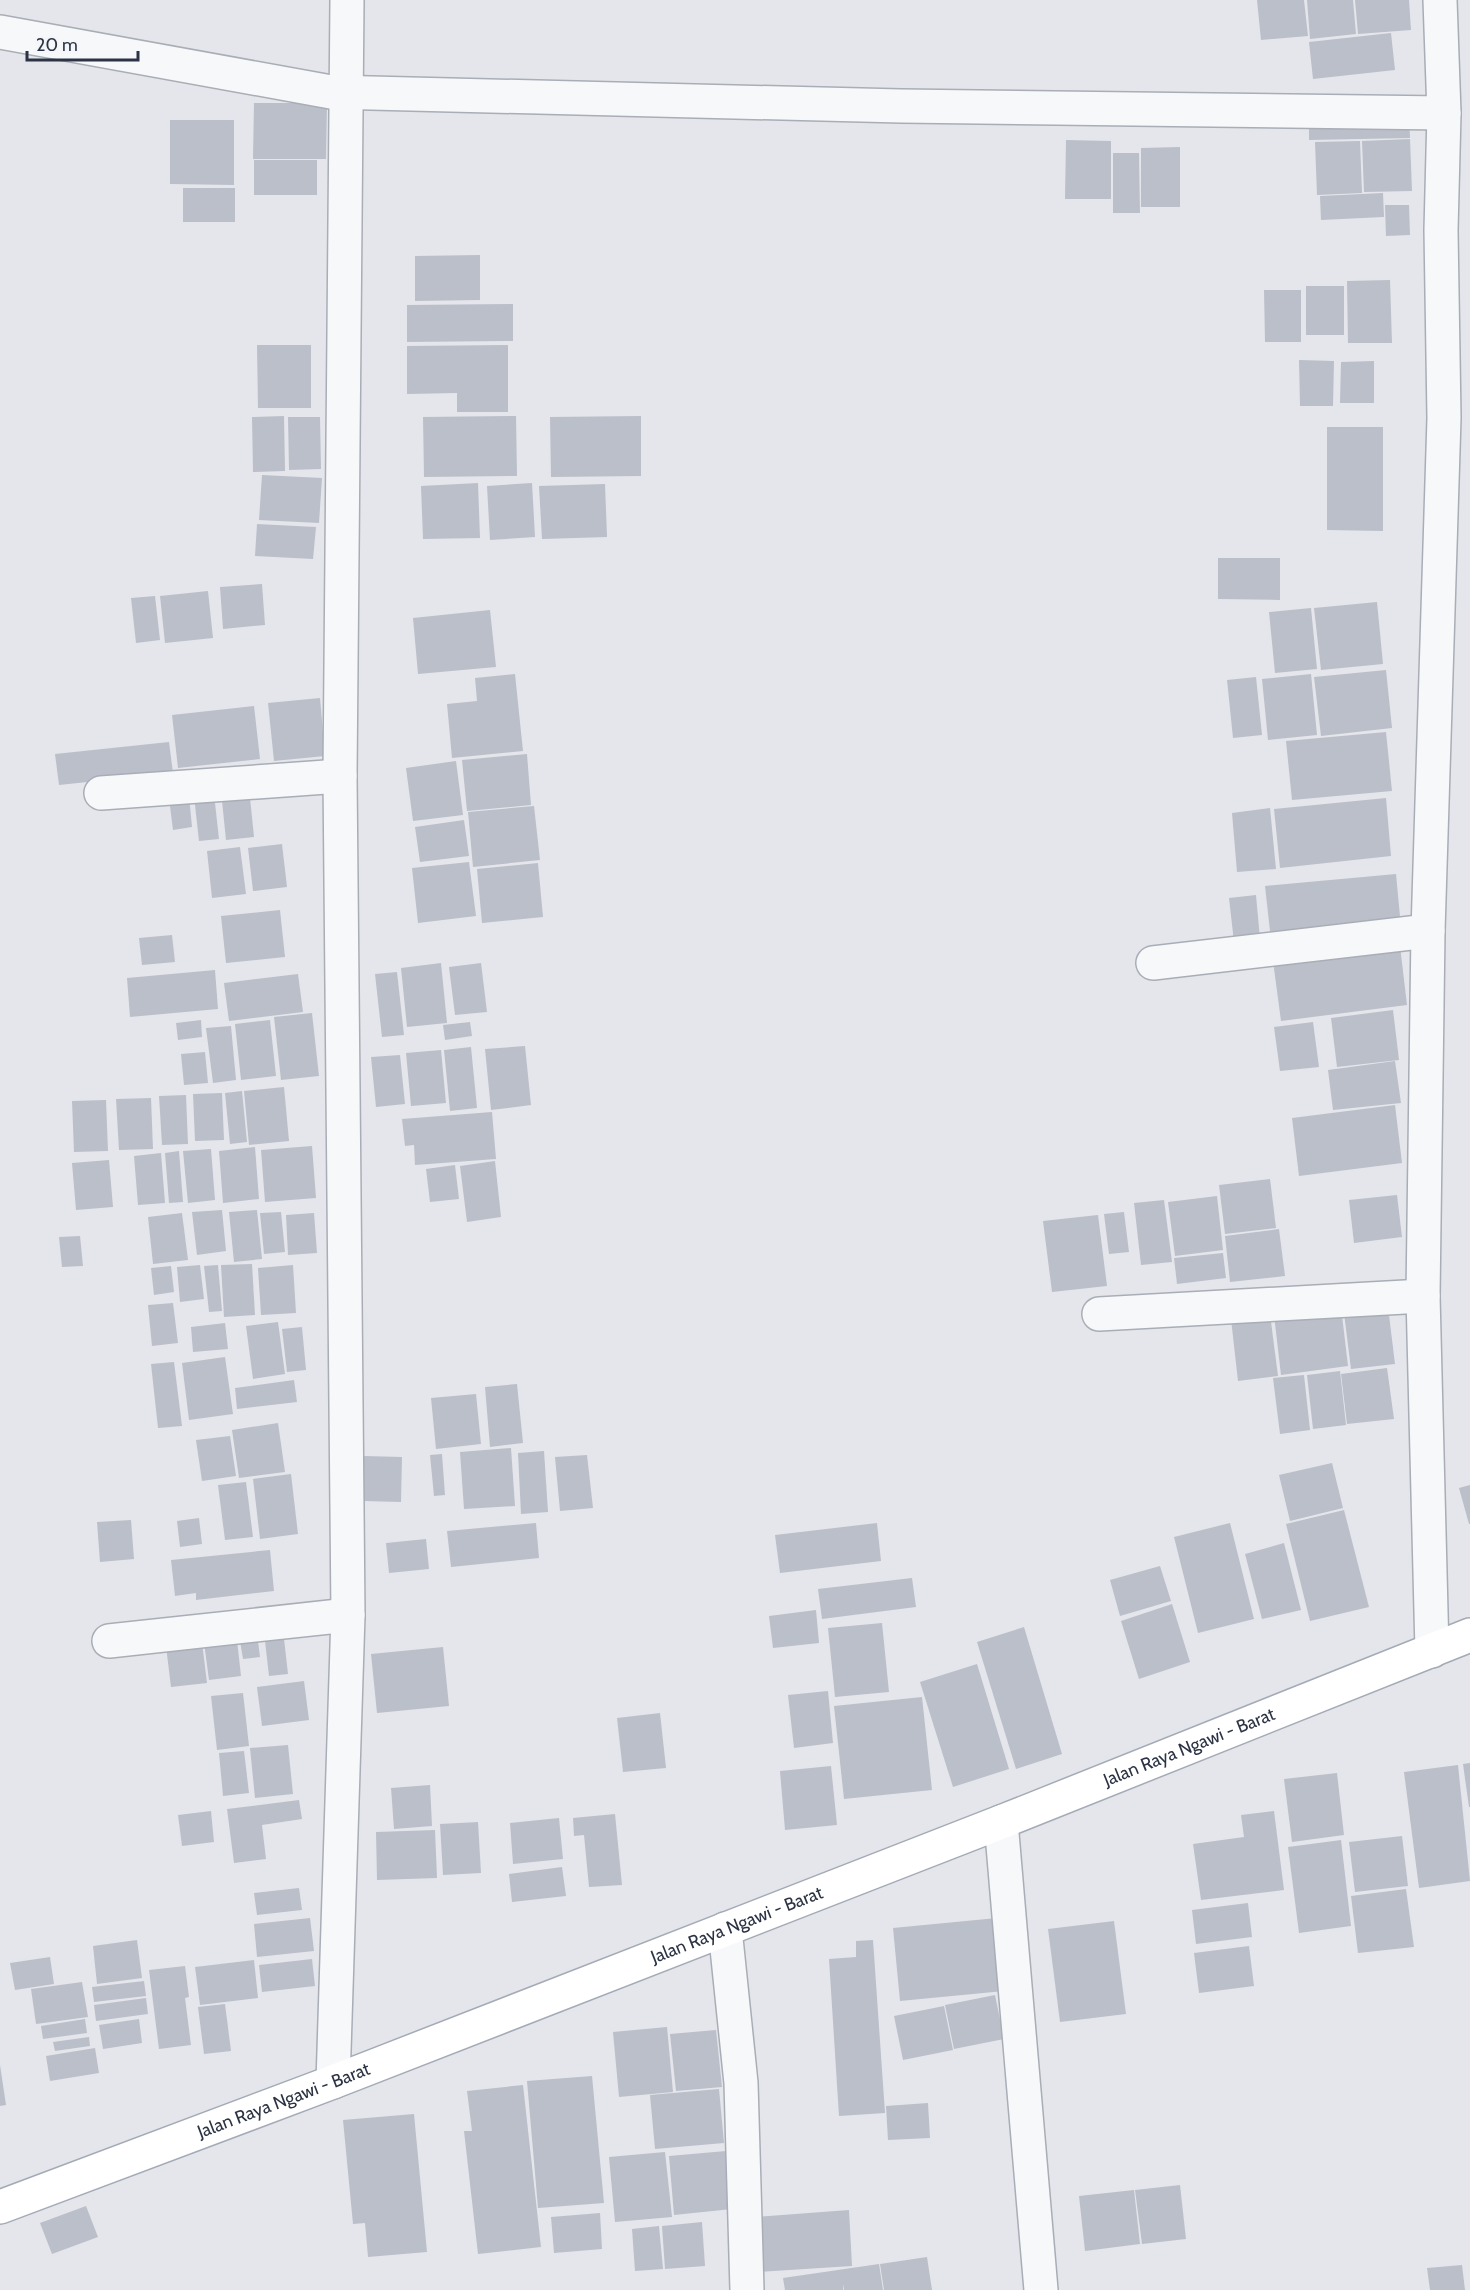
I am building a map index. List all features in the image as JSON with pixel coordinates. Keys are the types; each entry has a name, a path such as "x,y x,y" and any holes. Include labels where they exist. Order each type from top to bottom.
{"main road":[{"name":"Jalan Raya Ngawi - Barat","path":"0,2207 333,2082 1001,1822 1470,1635"}],"street":[{"path":"333,2082 348,1615 339,776 347,0"},
{"path":"1432,1651 1424,1296 1428,931 1457,418 1441,230 1444,113 1440,0"},
{"path":"0,32 347,93 902,106 1444,113"},
{"path":"101,793 339,776"},
{"path":"1153,963 1428,931"},
{"path":"1099,1314 1424,1296"},
{"path":"109,1641 348,1615"},
{"path":"1001,1822 1041,2290"},
{"path":"725,1929 741,2082 747,2290"}],"building":[{"path":"1257,0 1304,0 1308,36 1261,40"},
{"path":"1307,0 1353,0 1356,34 1310,39"},
{"path":"1355,0 1409,0 1411,30 1358,34"},
{"path":"1391,33 1395,70 1313,79 1309,42"},
{"path":"254,103 327,103 326,159 253,159"},
{"path":"1409,115 1410,138 1309,140 1309,117"},
{"path":"170,120 234,120 234,185 170,184"},
{"path":"1410,139 1412,191 1364,192 1362,141"},
{"path":"1066,140 1111,141 1111,199 1065,199"},
{"path":"1360,141 1362,193 1317,195 1315,142"},
{"path":"1180,147 1180,207 1141,207 1141,148"},
{"path":"1113,153 1139,153 1140,213 1113,213"},
{"path":"254,160 317,160 317,195 254,195"},
{"path":"183,188 235,188 235,222 183,222"},
{"path":"1383,193 1384,217 1321,220 1320,196"},
{"path":"1385,205 1409,205 1410,235 1386,236"},
{"path":"480,255 480,300 415,301 415,256"},
{"path":"1390,280 1392,343 1348,343 1347,281"},
{"path":"1306,286 1344,286 1344,335 1306,335"},
{"path":"1264,290 1301,290 1301,342 1265,342"},
{"path":"513,304 513,341 407,342 407,305"},
{"path":"257,345 311,345 311,408 258,408"},
{"path":"508,345 508,412 457,412 457,393 407,394 407,346"},
{"path":"1299,360 1334,361 1333,406 1300,406"},
{"path":"1374,361 1374,403 1340,403 1341,362"},
{"path":"284,416 285,471 253,472 252,417"},
{"path":"516,416 517,476 424,477 423,417"},
{"path":"641,416 641,476 551,477 550,417"},
{"path":"288,417 320,417 321,469 289,470"},
{"path":"1327,427 1383,427 1383,531 1327,530"},
{"path":"262,475 322,478 319,523 259,520"},
{"path":"478,483 480,538 423,539 421,486"},
{"path":"532,483 535,537 490,540 487,486"},
{"path":"605,484 607,537 542,539 539,486"},
{"path":"257,524 316,527 313,559 255,556"},
{"path":"1218,558 1280,558 1280,600 1218,599"},
{"path":"262,584 265,625 223,629 220,587"},
{"path":"208,591 213,638 165,643 160,596"},
{"path":"155,596 160,640 136,643 131,598"},
{"path":"1377,602 1383,664 1321,670 1314,608"},
{"path":"1311,608 1317,669 1275,673 1269,612"},
{"path":"490,610 496,667 418,674 413,618"},
{"path":"1386,670 1392,728 1321,736 1314,677"},
{"path":"515,674 523,751 452,758 447,704 477,701 475,678"},
{"path":"1311,674 1317,735 1268,740 1262,679"},
{"path":"1256,677 1262,735 1233,738 1227,680"},
{"path":"320,698 325,756 274,761 268,703"},
{"path":"254,706 260,759 178,768 172,715"},
{"path":"1386,732 1392,791 1292,800 1286,741"},
{"path":"169,742 173,773 59,785 55,754"},
{"path":"527,754 531,805 467,811 462,760"},
{"path":"456,761 463,815 413,821 406,768"},
{"path":"249,788 254,837 226,840 221,791"},
{"path":"214,794 219,839 199,841 194,796"},
{"path":"189,796 192,827 173,830 169,798"},
{"path":"1386,798 1391,856 1280,868 1274,809"},
{"path":"534,806 540,860 473,867 468,812"},
{"path":"1270,808 1276,869 1237,872 1232,813"},
{"path":"464,820 469,856 420,862 415,827"},
{"path":"282,844 287,887 253,891 248,848"},
{"path":"240,847 246,894 212,898 207,851"},
{"path":"469,862 476,916 418,923 412,868"},
{"path":"538,863 543,917 482,923 477,869"},
{"path":"1396,874 1401,927 1271,940 1265,886"},
{"path":"1256,895 1260,939 1234,942 1229,898"},
{"path":"280,910 285,957 226,963 221,916"},
{"path":"172,935 175,962 142,965 139,938"},
{"path":"1400,946 1407,1005 1281,1021 1273,961"},
{"path":"441,963 447,1023 407,1027 401,968"},
{"path":"481,963 487,1012 455,1015 449,967"},
{"path":"215,970 218,1009 130,1017 127,978"},
{"path":"397,972 404,1035 382,1037 375,974"},
{"path":"298,974 303,1012 229,1021 224,983"},
{"path":"1393,1010 1399,1060 1337,1067 1331,1018"},
{"path":"312,1013 319,1076 281,1080 274,1017"},
{"path":"201,1020 202,1037 178,1040 176,1023"},
{"path":"270,1020 276,1076 241,1080 235,1024"},
{"path":"470,1022 472,1036 445,1040 443,1025"},
{"path":"1313,1022 1319,1067 1280,1071 1274,1027"},
{"path":"231,1026 236,1080 213,1083 206,1028"},
{"path":"525,1046 531,1105 491,1110 485,1049"},
{"path":"471,1047 477,1108 450,1111 444,1050"},
{"path":"441,1050 446,1103 411,1106 406,1053"},
{"path":"205,1052 208,1083 184,1085 181,1054"},
{"path":"400,1055 405,1104 376,1107 371,1057"},
{"path":"1395,1061 1401,1103 1333,1110 1328,1070"},
{"path":"284,1087 289,1141 249,1145 244,1091"},
{"path":"242,1091 247,1142 230,1144 225,1093"},
{"path":"222,1093 224,1140 195,1141 193,1094"},
{"path":"186,1095 188,1144 162,1145 159,1096"},
{"path":"151,1098 153,1149 119,1150 116,1099"},
{"path":"106,1100 108,1151 74,1152 72,1101"},
{"path":"1395,1105 1402,1163 1299,1176 1292,1118"},
{"path":"492,1112 496,1159 415,1165 414,1145 405,1146 402,1119"},
{"path":"312,1146 316,1198 265,1202 261,1150"},
{"path":"255,1147 259,1199 223,1203 219,1151"},
{"path":"211,1149 215,1200 188,1203 183,1151"},
{"path":"179,1151 183,1202 169,1203 165,1153"},
{"path":"161,1153 165,1203 138,1205 134,1156"},
{"path":"109,1160 113,1207 76,1210 72,1163"},
{"path":"495,1161 501,1217 467,1222 460,1166"},
{"path":"455,1165 459,1199 430,1202 426,1169"},
{"path":"1270,1179 1276,1228 1225,1234 1219,1185"},
{"path":"1397,1195 1402,1237 1354,1243 1349,1200"},
{"path":"1217,1196 1223,1250 1175,1256 1168,1202"},
{"path":"1164,1200 1172,1262 1141,1265 1134,1203"},
{"path":"222,1210 226,1251 197,1255 192,1212"},
{"path":"257,1210 262,1259 234,1262 229,1212"},
{"path":"281,1212 285,1252 264,1254 260,1213"},
{"path":"1124,1212 1129,1252 1109,1254 1104,1214"},
{"path":"182,1213 188,1260 153,1264 148,1217"},
{"path":"314,1213 317,1253 288,1255 286,1215"},
{"path":"1098,1215 1107,1286 1052,1292 1043,1221"},
{"path":"1279,1229 1285,1276 1230,1282 1225,1236"},
{"path":"80,1236 83,1266 62,1267 59,1237"},
{"path":"1223,1253 1226,1278 1177,1284 1174,1258"},
{"path":"252,1264 255,1315 224,1317 221,1265"},
{"path":"200,1265 204,1299 180,1302 177,1267"},
{"path":"218,1265 222,1311 209,1312 204,1266"},
{"path":"293,1265 296,1313 261,1315 258,1268"},
{"path":"171,1266 174,1292 154,1295 151,1268"},
{"path":"173,1303 178,1343 152,1346 148,1305"},
{"path":"1341,1307 1348,1366 1281,1375 1274,1315"},
{"path":"1388,1307 1395,1364 1351,1369 1344,1313"},
{"path":"1270,1314 1278,1376 1238,1381 1231,1319"},
{"path":"278,1322 285,1374 253,1379 246,1326"},
{"path":"225,1323 228,1349 193,1352 191,1327"},
{"path":"302,1327 306,1370 287,1372 282,1329"},
{"path":"225,1357 233,1414 189,1420 182,1363"},
{"path":"174,1362 182,1426 158,1428 151,1364"},
{"path":"1387,1368 1394,1419 1347,1424 1341,1374"},
{"path":"1340,1371 1346,1425 1313,1429 1307,1375"},
{"path":"1304,1375 1310,1430 1280,1434 1273,1378"},
{"path":"294,1380 297,1402 237,1409 235,1388"},
{"path":"517,1384 523,1443 490,1447 485,1387"},
{"path":"476,1394 481,1444 436,1449 431,1398"},
{"path":"278,1423 285,1472 239,1478 232,1430"},
{"path":"230,1436 236,1476 202,1481 196,1440"},
{"path":"511,1448 515,1506 464,1509 460,1452"},
{"path":"544,1451 548,1512 521,1514 518,1453"},
{"path":"442,1454 445,1495 434,1496 430,1455"},
{"path":"587,1455 593,1508 560,1511 555,1457"},
{"path":"364,1456 402,1457 401,1502 363,1501"},
{"path":"1332,1463 1343,1508 1290,1521 1279,1475"},
{"path":"291,1474 298,1534 260,1539 253,1479"},
{"path":"246,1482 253,1537 225,1540 218,1485"},
{"path":"1470,1485 1470,1524 1469,1524 1459,1488"},
{"path":"1344,1510 1369,1607 1310,1621 1286,1524"},
{"path":"199,1518 202,1544 180,1547 177,1521"},
{"path":"131,1520 134,1559 100,1562 97,1522"},
{"path":"536,1523 539,1558 451,1567 447,1531"},
{"path":"877,1523 881,1561 780,1573 775,1535"},
{"path":"1230,1523 1254,1619 1198,1633 1174,1537"},
{"path":"426,1539 429,1569 389,1573 386,1543"},
{"path":"1284,1543 1301,1610 1262,1619 1245,1554"},
{"path":"270,1550 274,1591 196,1600 196,1593 175,1596 171,1560"},
{"path":"1160,1566 1171,1601 1120,1616 1110,1580"},
{"path":"912,1578 916,1607 822,1619 818,1589"},
{"path":"1172,1604 1190,1662 1139,1679 1121,1621"},
{"path":"816,1610 819,1643 773,1648 769,1616"},
{"path":"882,1623 889,1692 835,1697 828,1628"},
{"path":"1024,1627 1062,1754 1016,1769 977,1642"},
{"path":"283,1630 288,1674 269,1676 264,1632"},
{"path":"236,1631 241,1676 209,1680 203,1635"},
{"path":"257,1633 260,1657 243,1659 239,1635"},
{"path":"201,1634 207,1683 171,1687 165,1638"},
{"path":"443,1647 449,1706 377,1713 371,1654"},
{"path":"977,1664 1009,1769 953,1787 920,1682"},
{"path":"304,1681 309,1720 262,1726 257,1687"},
{"path":"828,1691 833,1743 794,1748 788,1695"},
{"path":"243,1693 249,1746 217,1750 211,1696"},
{"path":"922,1697 932,1790 844,1799 834,1706"},
{"path":"660,1713 666,1768 623,1772 617,1718"},
{"path":"288,1745 293,1794 255,1798 250,1748"},
{"path":"244,1751 249,1793 223,1796 219,1753"},
{"path":"1470,1763 1470,1807 1469,1807 1463,1764"},
{"path":"1458,1765 1470,1881 1419,1888 1404,1772"},
{"path":"831,1766 837,1825 785,1830 780,1771"},
{"path":"1337,1773 1344,1835 1292,1842 1284,1779"},
{"path":"430,1785 432,1826 394,1829 391,1788"},
{"path":"299,1800 302,1819 262,1825 266,1859 234,1863 227,1809"},
{"path":"211,1811 214,1842 182,1846 178,1815"},
{"path":"1274,1811 1284,1890 1201,1900 1193,1844 1244,1837 1241,1815"},
{"path":"615,1814 622,1885 589,1887 584,1835 574,1836 573,1818"},
{"path":"559,1818 563,1859 513,1864 510,1823"},
{"path":"478,1822 481,1873 443,1875 440,1824"},
{"path":"435,1830 437,1878 377,1880 376,1832"},
{"path":"1402,1836 1408,1886 1355,1892 1349,1842"},
{"path":"1341,1840 1351,1926 1299,1933 1288,1847"},
{"path":"562,1867 566,1896 512,1902 509,1874"},
{"path":"299,1888 302,1910 257,1915 254,1893"},
{"path":"1406,1889 1414,1947 1358,1953 1351,1896"},
{"path":"1248,1903 1252,1937 1196,1944 1192,1910"},
{"path":"310,1918 314,1951 257,1957 254,1924"},
{"path":"997,1918 1004,1991 900,2001 893,1928"},
{"path":"1114,1921 1126,2014 1060,2022 1048,1929"},
{"path":"137,1940 142,1978 97,1984 93,1946"},
{"path":"873,1940 885,2113 839,2116 829,1959 856,1957 856,1941"},
{"path":"1249,1946 1254,1986 1199,1993 1194,1953"},
{"path":"50,1957 54,1984 15,1990 10,1963"},
{"path":"312,1959 315,1986 262,1992 259,1965"},
{"path":"254,1960 258,1998 200,2005 195,1967"},
{"path":"185,1966 189,1997 185,1998 191,2045 159,2049 149,1970"},
{"path":"144,1981 146,1996 94,2002 92,1987"},
{"path":"82,1982 88,2017 36,2024 31,1989"},
{"path":"995,1995 1004,2039 954,2049 945,2005"},
{"path":"146,1998 148,2014 96,2021 94,2005"},
{"path":"225,2004 231,2051 204,2054 198,2007"},
{"path":"944,2006 953,2050 903,2060 894,2016"},
{"path":"85,2019 87,2033 43,2039 41,2026"},
{"path":"139,2019 142,2043 103,2049 99,2025"},
{"path":"667,2027 673,2092 619,2097 613,2032"},
{"path":"716,2030 722,2087 676,2091 670,2034"},
{"path":"89,2037 90,2046 55,2051 53,2042"},
{"path":"95,2048 99,2073 50,2081 46,2056"},
{"path":"0,2065 6,2105 0,2106"},
{"path":"592,2076 604,2203 538,2208 527,2081"},
{"path":"523,2085 541,2247 478,2254 464,2131 472,2131 467,2091"},
{"path":"719,2089 724,2143 655,2149 650,2095"},
{"path":"928,2103 930,2138 888,2140 886,2106"},
{"path":"414,2114 427,2252 368,2257 365,2223 353,2224 343,2120"},
{"path":"726,2151 732,2209 674,2215 669,2156"},
{"path":"665,2152 672,2217 615,2222 609,2157"},
{"path":"1180,2185 1186,2239 1142,2244 1135,2190"},
{"path":"1134,2190 1140,2244 1085,2251 1079,2196"},
{"path":"86,2206 98,2237 52,2254 40,2223"},
{"path":"849,2210 852,2266 760,2272 757,2217"},
{"path":"600,2213 602,2249 554,2253 551,2217"},
{"path":"702,2222 705,2266 665,2269 662,2226"},
{"path":"659,2226 663,2269 635,2271 632,2229"},
{"path":"927,2257 932,2290 884,2290 880,2264"},
{"path":"879,2264 883,2290 844,2290 843,2284 843,2290 785,2290 783,2278"},
{"path":"1462,2265 1465,2290 1430,2290 1427,2268"}]}
